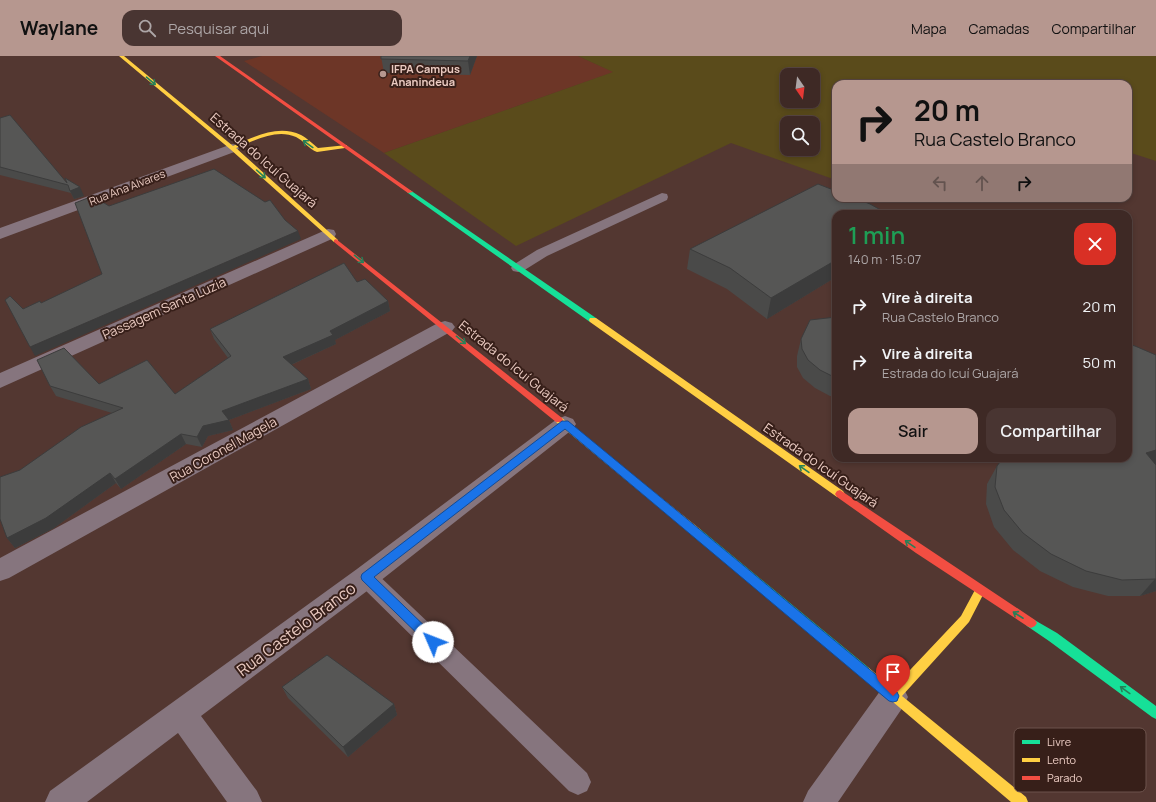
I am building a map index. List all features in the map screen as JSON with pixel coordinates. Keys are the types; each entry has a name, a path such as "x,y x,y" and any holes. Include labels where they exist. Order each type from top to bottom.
{"main road":[{"name":"Estrada do Icuí Guajará","path":"121,56 232,148 328,234 565,424 1021,802"},
{"name":"Estrada do Icuí Guajará","path":"217,56 920,550 980,591 1053,637 1156,713"},
{"path":"232,148 271,133 283,132 296,135 317,150 345,146"},
{"path":"893,696 965,619 980,591"}],"street":[{"name":"Rua Ana Alvares","path":"1,233 232,148"},
{"name":"Passagem Santa Luzia","path":"0,381 328,234"},
{"name":"Rua Coronel Magela","path":"0,570 445,328"},
{"name":"Rua Castelo Branco","path":"62,802 366,577 565,424"},
{"path":"819,802 893,696"},
{"path":"182,714 246,802"}],"lane":[{"path":"518,268 542,253 662,196"},
{"path":"366,577 578,782"}],"shaded area":[{"path":"262,56 578,56 614,72 384,153 244,61"},
{"path":"578,56 1156,56 1156,161 1132,153 1132,80 832,80 832,179 731,143 516,246 384,153 613,72"}],"building":[{"path":"381,56 470,56 468,61 381,59"},
{"path":"10,115 67,183 65,178 80,187 70,191 68,185 0,167 0,118"},
{"path":"214,169 265,202 270,200 285,220 298,231 30,347 5,300 10,296 23,309 40,301 41,303 102,274 75,203 93,196 109,206"},
{"path":"818,184 832,189 832,202 865,202 881,210 832,210 832,262 771,298 730,268 690,249"},
{"path":"344,263 357,282 365,279 388,301 330,331 333,335 283,357 308,379 222,411 229,420 203,426 197,437 181,434 115,479 110,473 46,518 7,538 0,519 0,477 20,470 81,427 123,408 50,386 37,360 64,348 99,384 147,360 175,394 231,356 210,329"},
{"path":"832,317 832,376 820,370 808,360 802,349 801,339 810,320"},
{"path":"1132,345 1156,355 1156,450 1146,453 1156,465 1156,579 1122,580 1086,571 1051,554 1023,533 1004,510 995,487 997,466 1000,462 1132,462"},
{"path":"327,655 394,704 343,747 282,687"}],"traffic: fast":[{"path":"410,192 593,320"},
{"path":"696,532 865,672"},
{"path":"1031,623 1053,637 1156,713"}],"traffic: slow":[{"path":"121,56 232,148 336,241"},
{"path":"232,148 264,135 280,132 299,136 317,150 345,146"},
{"path":"593,320 840,494"},
{"path":"559,420 696,532"},
{"path":"893,697 965,619 980,591"},
{"path":"865,672 1021,802"}],"traffic: jam":[{"path":"217,56 410,192"},
{"path":"336,241 559,420"},
{"path":"840,494 920,550 1031,623"}],"place":[{"name":"IFPA Campus Ananindeua","path":"383,74"}],"route":[{"path":"433,642 366,577 565,424 893,696"}]}
